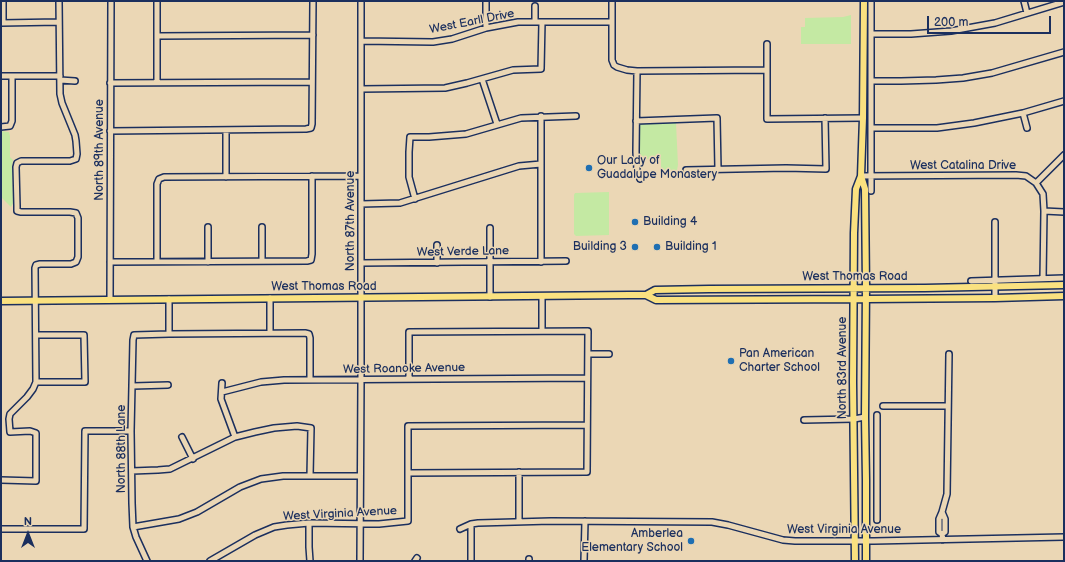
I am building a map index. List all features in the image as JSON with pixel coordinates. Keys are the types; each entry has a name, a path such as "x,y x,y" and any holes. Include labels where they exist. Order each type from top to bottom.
{"main road":[{"name":"North 83rd Avenue","path":"855,561 854,288 856,189 861,176 864,1"},
{"name":"North 83rd Avenue","path":"861,176 865,189 866,561"},
{"name":"West Thomas Road","path":"646,295 655,290 866,288 995,283 1064,285"},
{"path":"746,289 746,299"},
{"name":"West Thomas Road","path":"1,300 646,295 656,300 995,298 1064,296"}],"street":[{"path":"3,1 2,23 59,22"},
{"path":"1,480 36,481 36,433 30,431 10,432 9,420 10,414 27,397 36,382 36,265 71,264 76,262 78,257 78,218 76,213 18,211 17,163 21,161 76,160 76,142 73,129 60,99 59,1"},
{"name":"North 89th Avenue","path":"110,1 110,299"},
{"path":"157,1 157,82"},
{"path":"110,131 311,128 313,1"},
{"name":"North 87th Avenue","path":"360,561 361,1"},
{"path":"486,1 486,28"},
{"path":"612,1 612,60 614,65 627,70 767,70"},
{"path":"872,1 872,192"},
{"path":"1024,1 1027,13"},
{"path":"872,34 911,34 951,31 995,23 1064,2"},
{"path":"535,6 535,22"},
{"path":"361,89 454,87 513,70 541,69 542,22"},
{"name":"West Earll Drive","path":"361,41 433,42 452,39 486,28 511,23 611,22"},
{"path":"158,36 313,35"},
{"path":"767,44 767,119 863,118"},
{"path":"872,81 963,78 992,73 1064,52"},
{"path":"637,70 636,152 637,170 640,179"},
{"path":"1,76 60,78 75,81"},
{"path":"1,127 10,126 12,121 12,76"},
{"path":"482,78 497,124"},
{"path":"110,82 312,82"},
{"path":"872,128 937,128 974,124 1023,113 1064,101"},
{"path":"1023,113 1027,128"},
{"path":"541,116 541,262"},
{"path":"415,199 409,178 410,137 466,134 521,118 541,116 576,116"},
{"path":"636,121 717,118 718,169"},
{"path":"686,170 786,168 826,169 825,118"},
{"path":"226,130 226,177"},
{"path":"1043,279 1043,194 1036,183 1064,155"},
{"path":"361,204 394,204 415,199 519,166 541,164"},
{"name":"West Catalina Drive","path":"861,176 1016,175 1026,176 1036,183"},
{"path":"110,262 311,260 312,176"},
{"path":"157,262 157,184 159,179 164,177 361,176"},
{"path":"1044,211 1064,212"},
{"path":"995,222 995,298"},
{"path":"208,227 208,262"},
{"path":"262,227 262,261"},
{"path":"490,228 490,297"},
{"path":"437,245 437,263"},
{"name":"West Verde Lane","path":"361,263 566,262"},
{"name":"West Thomas Road","path":"971,281 995,283 1064,278"},
{"path":"542,296 542,331"},
{"path":"270,298 270,333"},
{"path":"169,299 169,334 309,334 310,379"},
{"path":"409,379 409,332 588,331 588,472 408,473 408,426 587,425"},
{"name":"North 88th Lane","path":"147,561 133,527 131,431 133,386 132,340 134,335 169,334"},
{"path":"36,335 84,335 85,382 36,382"},
{"path":"588,354 609,354"},
{"path":"942,537 945,532 945,519 942,512 947,494 949,354"},
{"name":"West Roanoke Avenue","path":"222,392 261,382 310,379 587,378"},
{"path":"222,383 221,399 235,437"},
{"path":"133,386 168,385"},
{"path":"883,406 948,406"},
{"path":"877,415 877,520"},
{"path":"804,420 854,419 865,417"},
{"path":"132,471 170,469 193,459 214,446 235,437 274,428 297,426 311,428 310,476"},
{"path":"1,529 84,529 85,431 131,431"},
{"path":"182,437 193,459"},
{"path":"519,472 519,522"},
{"name":"West Virginia Avenue","path":"210,561 249,538 274,527 309,523 379,524 408,520 408,473"},
{"path":"133,527 179,519 197,512 240,488 261,479 283,476 360,476"},
{"path":"584,561 585,522"},
{"name":"West Virginia Avenue","path":"460,529 471,524 478,523 712,522 783,540 795,541 866,542 942,537 1064,537"},
{"path":"309,523 310,561"},
{"path":"471,524 471,561"}],"green space":[{"path":"851,15 851,44 801,44 801,27 805,27 805,18 843,17"},
{"path":"643,123 676,123 677,170 661,170 661,159 639,159 639,126"},
{"path":"1,131 9,132 10,136 10,157 13,160 13,203 11,207 1,197"},
{"path":"609,192 609,235 576,236 574,234 575,193"}],"place":[{"name":"Our Lady of Guadalupe Monastery","path":"589,168"},
{"name":"Building 4","path":"635,222"},
{"name":"Building 3","path":"635,247"},
{"name":"Building 1","path":"657,247"},
{"name":"Pan American Charter School","path":"731,361"},
{"name":"Amberlea Elementary School","path":"691,541"}]}
